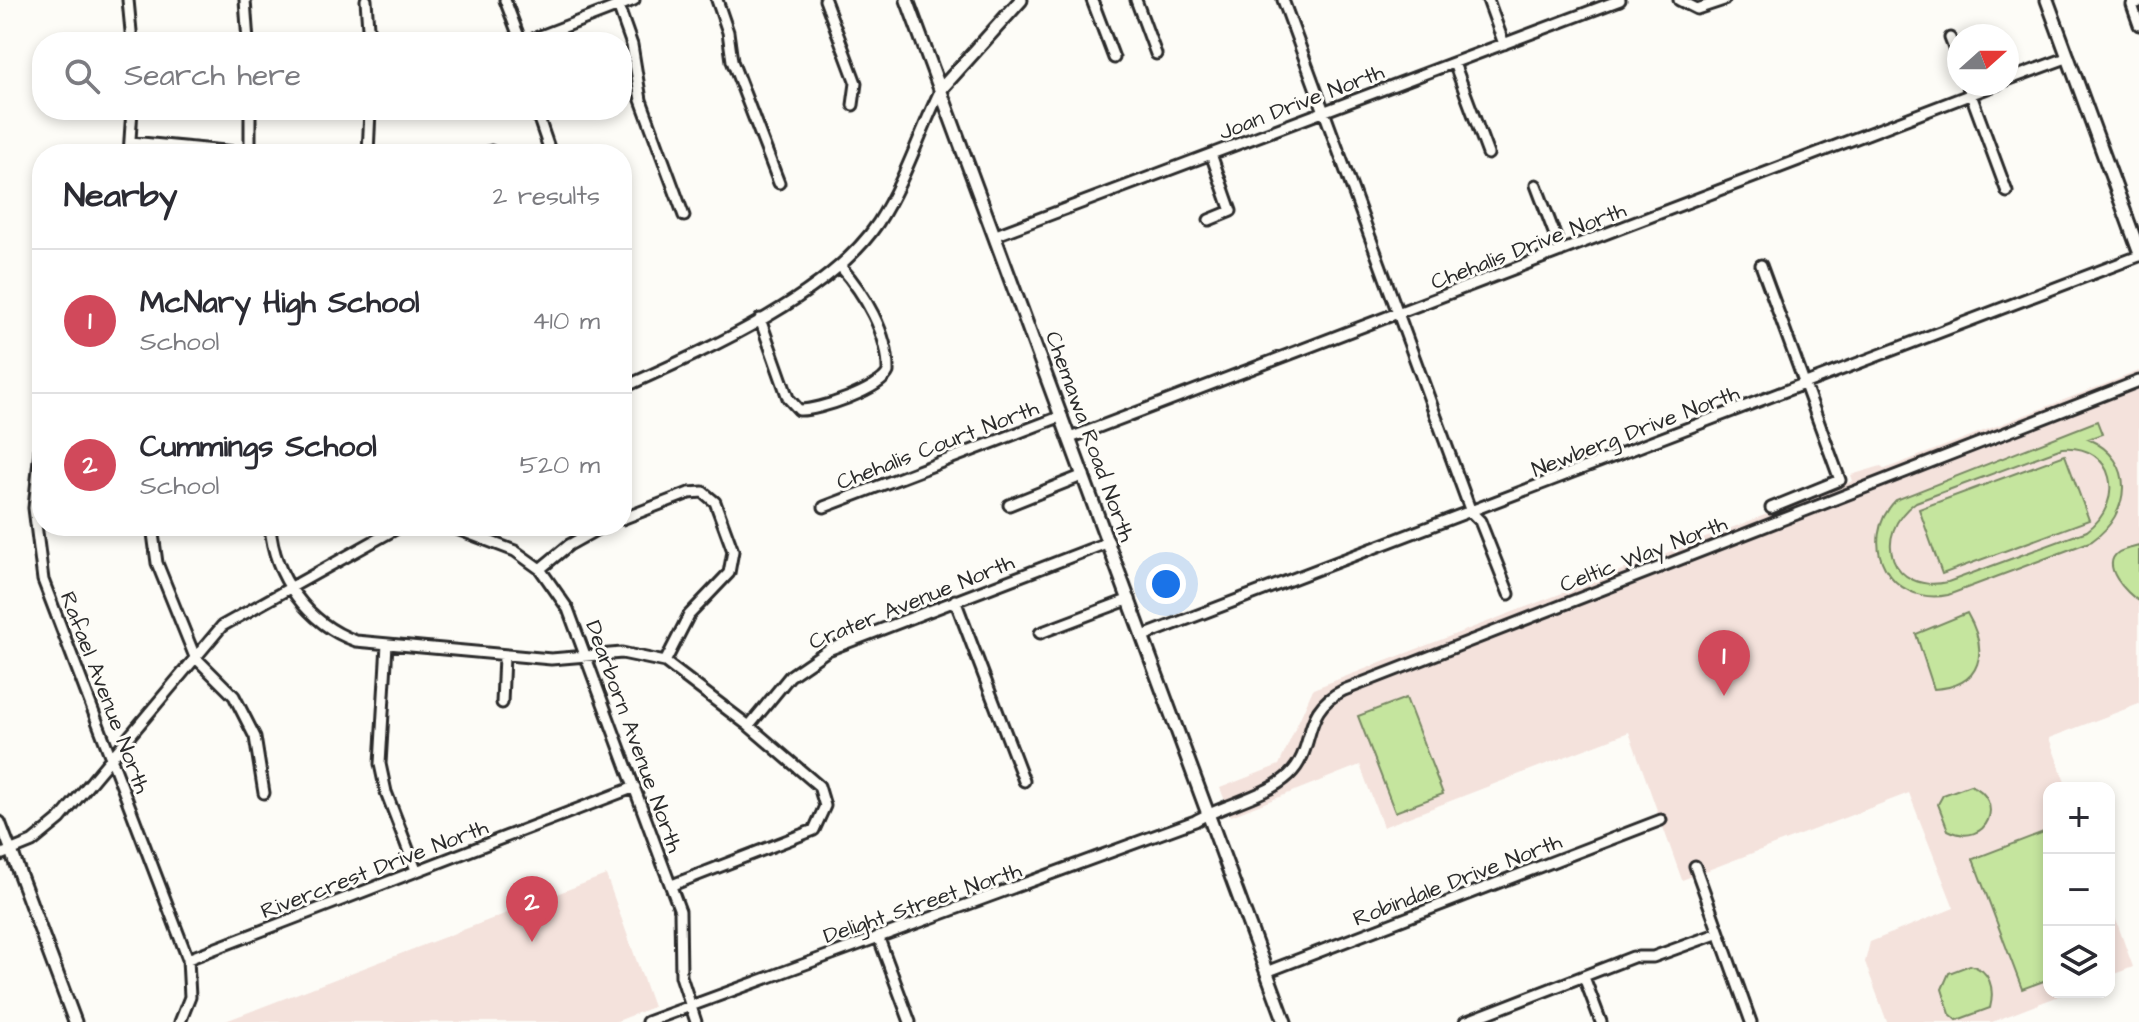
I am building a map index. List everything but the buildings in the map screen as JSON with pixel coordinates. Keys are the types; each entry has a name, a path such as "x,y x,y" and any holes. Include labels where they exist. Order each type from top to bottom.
{"street":[{"path":"128,0 131,32"},
{"path":"245,0 247,32"},
{"path":"366,0 368,32"},
{"path":"505,0 519,32"},
{"path":"547,32 617,3 634,0"},
{"path":"717,0 728,32 732,61 779,183"},
{"path":"825,0 856,83 853,105"},
{"name":"Chemawa Road North","path":"907,0 1285,1022"},
{"path":"632,383 760,319 840,266 875,227 890,203 941,89 969,53 1021,0"},
{"path":"1092,0 1114,58"},
{"path":"1136,0 1156,54"},
{"path":"1283,0 1471,512 1480,521 1509,594"},
{"path":"1488,0 1504,44"},
{"name":"Joan Drive North","path":"996,235 1620,0"},
{"path":"1679,0 1697,9 1724,0"},
{"path":"2047,0 2139,254"},
{"path":"617,3 627,32"},
{"path":"2135,4 2139,25"},
{"path":"632,45 641,100 684,216"},
{"path":"2019,76 2069,57"},
{"path":"1454,63 1488,154"},
{"name":"Chehalis Drive North","path":"1070,438 1561,251 1951,96"},
{"path":"1972,96 2007,192"},
{"path":"132,120 131,142 151,144"},
{"path":"250,120 250,144"},
{"path":"368,144 370,120"},
{"path":"539,120 548,144"},
{"path":"1209,220 1231,211 1211,154"},
{"path":"1536,185 1561,251"},
{"name":"Newberg Drive North","path":"1143,636 2139,254"},
{"path":"1761,265 1840,480 1771,508"},
{"path":"760,319 788,398 799,410 813,410 879,385 888,372 887,354 868,303 840,266"},
{"name":"Celtic Way North","path":"1209,813 1271,788 1290,774 1301,758 1314,714 1344,690 2139,381"},
{"name":"Chehalis Court North","path":"824,507 1062,416"},
{"path":"1009,505 1084,475"},
{"path":"632,515 689,493 703,492 715,502 733,551 729,573 689,615 665,662"},
{"name":"Rafael Avenue North","path":"38,536 43,580 188,959"},
{"path":"153,536 157,563 195,657 220,680 246,716 261,759 264,793"},
{"path":"272,536 276,555 291,586 308,613 324,627 356,641 551,659 622,653 665,662 813,779 823,794 823,815 814,830 672,885"},
{"path":"5,853 32,842 60,819 222,626 383,536"},
{"name":"Dearborn Avenue North","path":"480,536 495,541 540,569 568,609 672,885 680,911 681,976 696,1022"},
{"path":"540,569 585,536"},
{"name":"Crater Avenue North","path":"749,726 790,676 817,656 1109,542"},
{"path":"1040,633 1130,599"},
{"path":"955,600 1024,781"},
{"path":"387,644 378,738 380,764 386,792 416,870"},
{"path":"502,703 504,656"},
{"name":"Rivercrest Drive North","path":"188,959 635,787"},
{"name":"Delight Street North","path":"647,1022 1156,837 1209,813"},
{"name":"Robindale Drive North","path":"1266,972 1661,820"},
{"path":"0,822 5,853 75,1022"},
{"path":"1695,866 1751,1022"},
{"path":"1465,1022 1635,957 1653,957 1719,933"},
{"path":"878,936 910,1022"},
{"path":"180,1022 190,997 188,959"},
{"path":"1584,977 1601,1022"}],"shaded area":[{"path":"2139,371 2139,704 2049,738 2065,782 2043,782 2043,998 2054,998 1992,1022 1887,1022 1865,962 1870,942 1954,908 1909,793 1682,880 1629,732 1383,827 1360,765 1231,816 1220,788 1279,765 1313,689 1853,481 1851,475 1881,466 1885,469"},
{"path":"606,875 653,1007 615,1022 223,1022"},
{"path":"2115,918 2133,967 2115,974"}],"green space":[{"path":"2097,421 2102,434 2088,439 2104,448 2115,460 2123,488 2115,517 2092,541 1948,595 1927,596 1910,591 1895,581 1885,568 1879,552 1879,534 1884,517 1896,500","holes":["2062,448 2080,449 2094,455 2109,477 2107,505 2087,531 1948,582 1928,584 1912,580 1893,559 1891,545 1894,530 1902,515 1916,502"]},
{"path":"2065,455 2089,520 1942,574 1919,509"},
{"path":"2139,546 2139,601 2122,586 2112,564 2119,552"},
{"path":"1967,613 1978,640 1977,664 1972,674 1963,681 1934,689 1916,634"},
{"path":"1406,698 1443,794 1395,812 1358,716"},
{"path":"1970,785 1988,801 1988,820 1974,833 1948,830 1938,804 1943,795"},
{"path":"2043,832 2043,981 2022,989 1973,859"},
{"path":"1970,965 1982,971 1989,981 1992,994 1990,1008 1957,1020 1950,1014 1942,989 1949,973"}],"place":[{"name":"McNary High School","path":"1724,696"},
{"name":"Cummings School","path":"532,942"}]}
